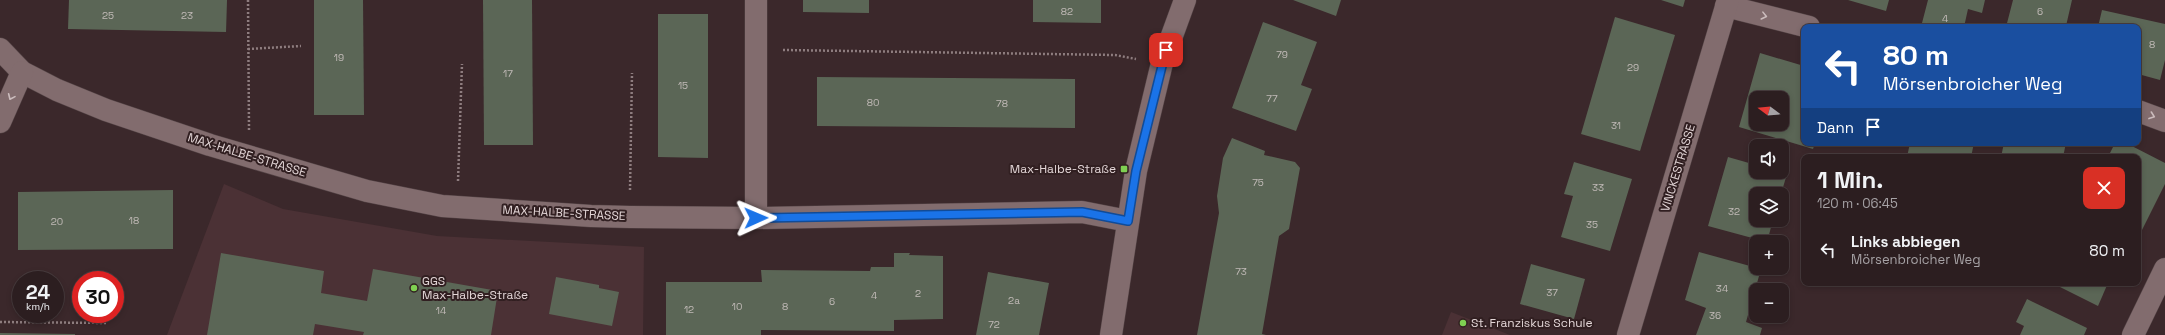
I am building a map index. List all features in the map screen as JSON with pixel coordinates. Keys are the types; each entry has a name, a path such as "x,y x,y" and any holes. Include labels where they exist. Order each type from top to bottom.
{"street":[{"path":"756,0 756,218"},
{"path":"1111,335 1136,171 1162,63 1185,0"},
{"path":"1727,3 1801,25"},
{"name":"VINCKESTRASSE","path":"1628,335 1727,3"},
{"name":"MAX-HALBE-STRASSE","path":"0,49 22,72 57,90 106,110 250,156 367,191 442,206 583,216 756,218 1082,212 1128,221"},
{"path":"0,122 22,72"},
{"path":"2141,112 2165,121"},
{"path":"2133,335 2165,269"}],"path":[{"path":"248,0 250,156"},
{"path":"248,49 300,46"},
{"path":"755,49 1115,55 1162,63"},
{"path":"457,207 462,64"},
{"path":"630,216 632,73"},
{"path":"0,322 72,323"}],"shaded area":[{"name":"GGS Max-Halbe-Straße","path":"224,184 283,209 437,236 644,247 643,335 167,335"},
{"name":"St. Franziskus Schule","path":"1451,312 1510,335 1442,335"}],"building":[{"path":"69,0 227,0 226,32 68,29"},
{"path":"314,0 363,0 364,115 314,115"},
{"path":"483,0 532,0 533,145 484,145"},
{"path":"803,0 869,0 869,13 803,12"},
{"path":"1033,0 1101,0 1101,23 1033,22"},
{"path":"1293,0 1341,0 1336,16"},
{"path":"1661,0 1685,0 1683,7"},
{"path":"1848,0 1889,0 1886,11"},
{"path":"1928,0 1985,0 1982,13 1968,9 1965,24 1922,23"},
{"path":"2013,0 2072,0 2066,24 2007,24"},
{"path":"2102,10 2165,24 2165,60 2160,80 2141,75 2141,24 2099,24"},
{"path":"658,14 708,14 708,158 658,157"},
{"path":"1615,17 1675,35 1640,151 1581,134"},
{"path":"1263,22 1317,42 1301,85 1312,89 1296,131 1232,108"},
{"path":"1760,53 1801,65 1801,145 1789,142 1789,139 1779,139 1752,131 1789,131 1789,91 1749,91"},
{"path":"817,77 1075,79 1075,128 817,126"},
{"path":"1749,92 1749,130 1739,127"},
{"path":"1232,138 1265,151 1264,155 1295,162 1300,168 1289,229 1279,236 1262,334 1266,335 1197,335 1219,213 1217,196 1223,158"},
{"path":"1803,146 1814,146 1813,149"},
{"path":"1909,146 1973,146 1972,154 1908,154"},
{"path":"2003,146 2065,146 2064,154 2002,154"},
{"path":"2114,146 2132,146 2165,163 2165,184 2141,232 2141,154 2110,154"},
{"path":"1728,157 1749,163 1749,179 1786,179 1783,187 1749,187 1749,227 1771,227 1769,235 1749,235 1749,237 1708,226"},
{"path":"1574,162 1632,179 1610,251 1561,237 1573,196 1564,194"},
{"path":"173,190 173,249 18,250 18,192"},
{"path":"1699,252 1749,266 1749,275 1759,275 1757,283 1749,283 1749,311 1746,322 1762,328 1760,335 1696,335 1706,308 1685,300"},
{"path":"221,253 324,271 321,293 367,301 373,269 498,291 491,335 363,335 364,332 315,324 313,335 207,335"},
{"path":"894,253 943,256 943,319 894,320 894,331 761,330 761,335 666,335 666,282 762,282 761,270 870,271 871,267 894,267"},
{"path":"1531,264 1585,279 1574,319 1520,304"},
{"path":"988,272 1049,283 1039,335 976,335"},
{"path":"556,277 599,285 599,288 619,292 612,326 549,314"},
{"path":"2058,286 2107,286 2098,306"},
{"path":"2027,299 2087,328 2084,335 2020,335 2024,326 2016,322"},
{"path":"0,333 75,334 75,335 0,335"}],"place":[{"name":"Max-Halbe-Straße","path":"1124,169"},
{"name":"GGS Max-Halbe-Straße","path":"414,288"},
{"name":"St. Franziskus Schule","path":"1463,323"}],"route":[{"path":"756,218 1082,212 1128,221 1136,171 1166,50"}]}
